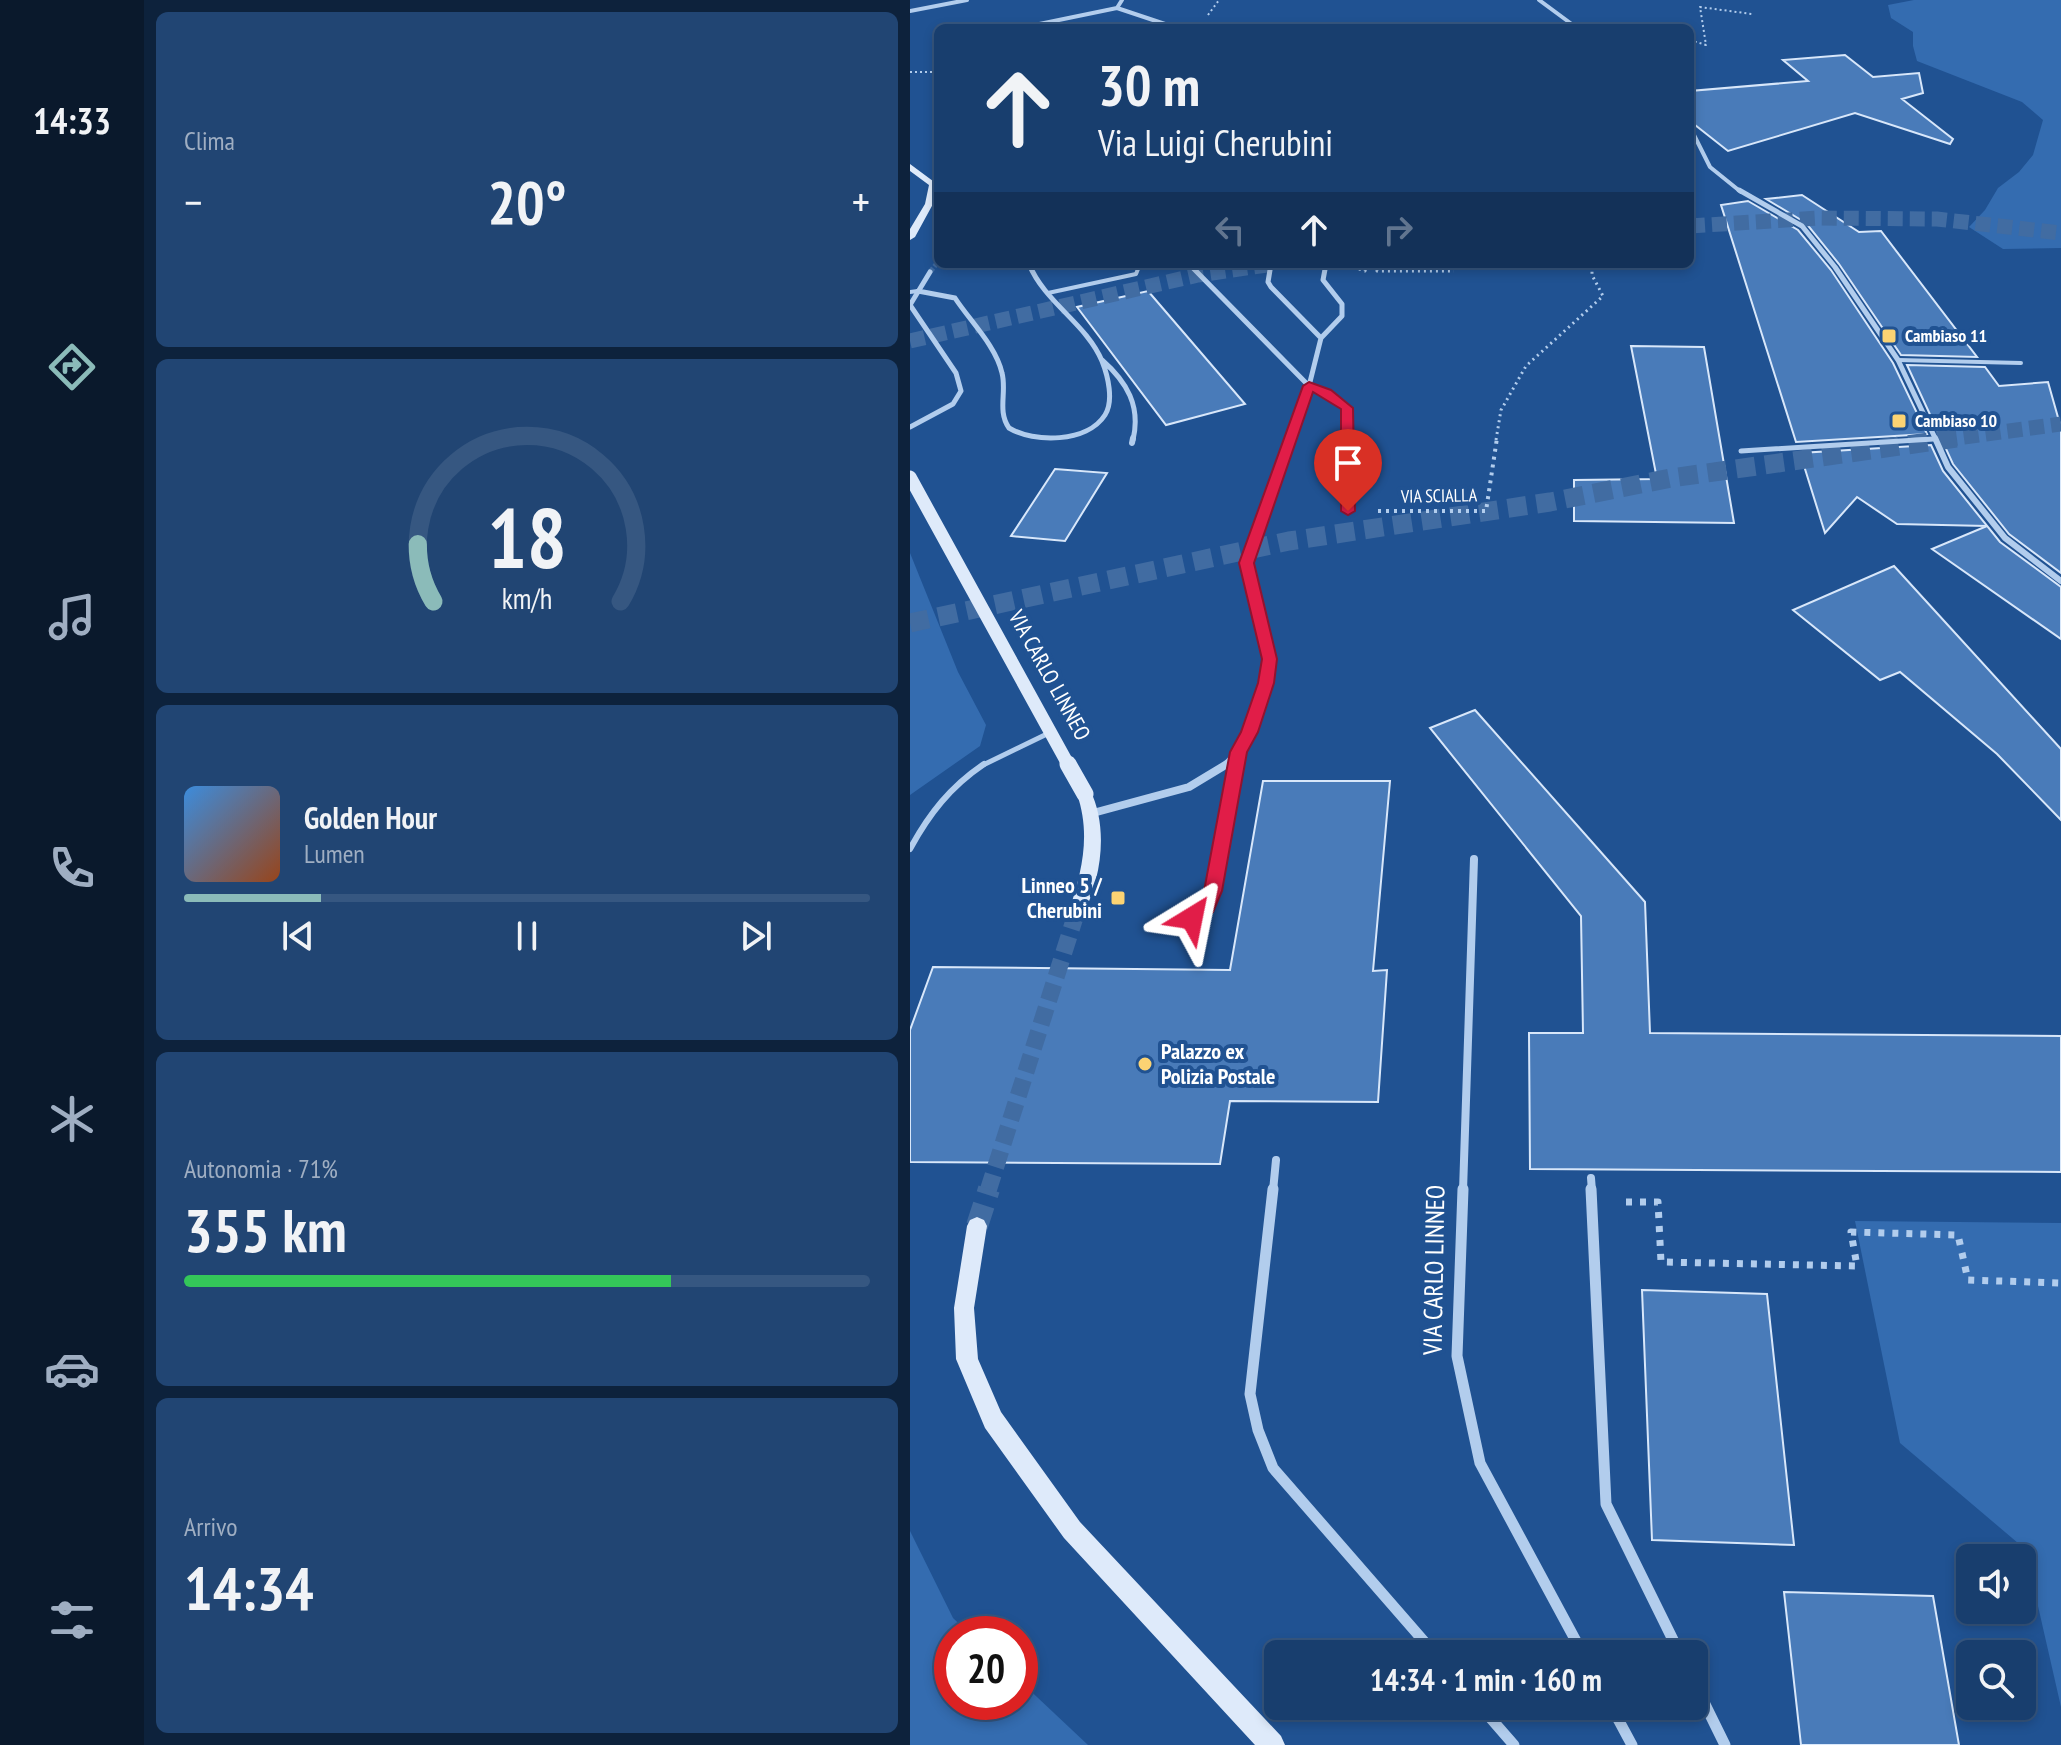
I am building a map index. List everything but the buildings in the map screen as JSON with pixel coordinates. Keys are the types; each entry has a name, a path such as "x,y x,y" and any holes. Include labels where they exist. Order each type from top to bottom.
{"street":[{"path":"910,11 967,0"},
{"path":"1117,8 1122,0"},
{"path":"1539,0 1572,24"},
{"path":"1039,24 1117,8 1165,24"},
{"path":"1694,135 1710,167 1742,192 1775,209 1807,232 1835,267 1898,360 1948,467 1990,523 2025,555 2061,581"},
{"path":"910,167 934,183"},
{"path":"910,237 934,190"},
{"path":"1032,268 1102,360 1117,372 1130,390 1138,417 1132,443"},
{"path":"1193,268 1309,386"},
{"path":"1271,268 1271,287 1321,338"},
{"path":"1093,813 1189,787 1222,768 1239,752 1257,712 1269,659 1246,563 1309,386 1321,338 1342,316 1342,304 1323,280 1325,268"},
{"path":"910,427 953,404 961,391 956,373 910,305 930,272"},
{"path":"918,291 955,298 1003,372 1004,423 1025,436 1065,436 1099,422 1109,405 1102,360"},
{"name":"VIA CARLO LINNEO","path":"910,477 1053,732 1093,813 1096,833 1077,911"},
{"name":"VIA CARLO LINNEO","path":"1474,859 1457,1356 1480,1463 1575,1640"},
{"path":"1276,1160 1250,1394 1258,1430 1273,1468 1423,1640"},
{"path":"1591,1178 1606,1504 1673,1640"},
{"path":"977,1226 964,1308 967,1359 993,1420 1072,1530 1272,1745"},
{"path":"1708,1710 1725,1745"},
{"path":"1492,1720 1514,1745"},
{"path":"1619,1720 1632,1745"}],"lane":[{"path":"1048,293 1136,274 1138,268"},
{"path":"910,292 918,291"},
{"path":"1898,360 2021,363"},
{"path":"1309,386 1326,392 1347,408 1348,511"},
{"path":"1741,451 1933,439"},
{"path":"910,849 933,806 949,788 986,763 1053,732"},
{"path":"1192,918 1206,907 1213,891 1239,752"}],"path":[{"path":"1211,10 1219,0"},
{"path":"1694,42 1706,45 1700,7 1752,14"},
{"path":"910,72 934,72"},
{"path":"1377,268 1377,271 1454,271"},
{"name":"VIA SCIALLA","path":"1348,511 1486,511 1501,410 1526,366 1603,296 1592,275 1592,268"},
{"path":"1593,1201 1658,1202 1661,1262 1857,1266 1851,1232 1958,1235 1968,1280 2061,1283"}],"shaded area":[{"path":"1914,0 2061,0 2061,248 2003,249 1969,227 1985,210 1998,188 2019,172 2033,155 2043,120 2022,102 1917,61 1913,32 1891,18 1888,5"},
{"path":"910,553 958,672 986,725 980,746 910,795"},
{"path":"1855,1221 2061,1223 2061,1707 2036,1597 2036,1544 2019,1544 1900,1443"},
{"path":"910,1531 952,1616 934,1616 934,1720 1038,1720 1038,1698 1088,1745 910,1745"}],"tunnel":[{"path":"1694,226 1819,218 1937,219 2061,233"},
{"path":"930,272 934,267"},
{"path":"910,341 1198,275 1246,268"},
{"path":"1942,440 2061,424"},
{"path":"910,623 1289,541 1550,502 1671,478 1957,438"},
{"path":"988,1191 1077,911"},
{"path":"977,1226 989,1189"}],"place":[{"name":"Cambiaso 11","path":"1889,336"},
{"name":"Cambiaso 10","path":"1899,421"},
{"name":"Linneo 5 / Cherubini","path":"1118,898"},
{"name":"Palazzo ex Polizia Postale","path":"1145,1064"}],"route":[{"path":"1192,918 1206,907 1213,891 1239,752 1250,732 1266,683 1269,659 1267,637 1246,563 1309,386 1326,392 1347,408 1348,511"}]}
